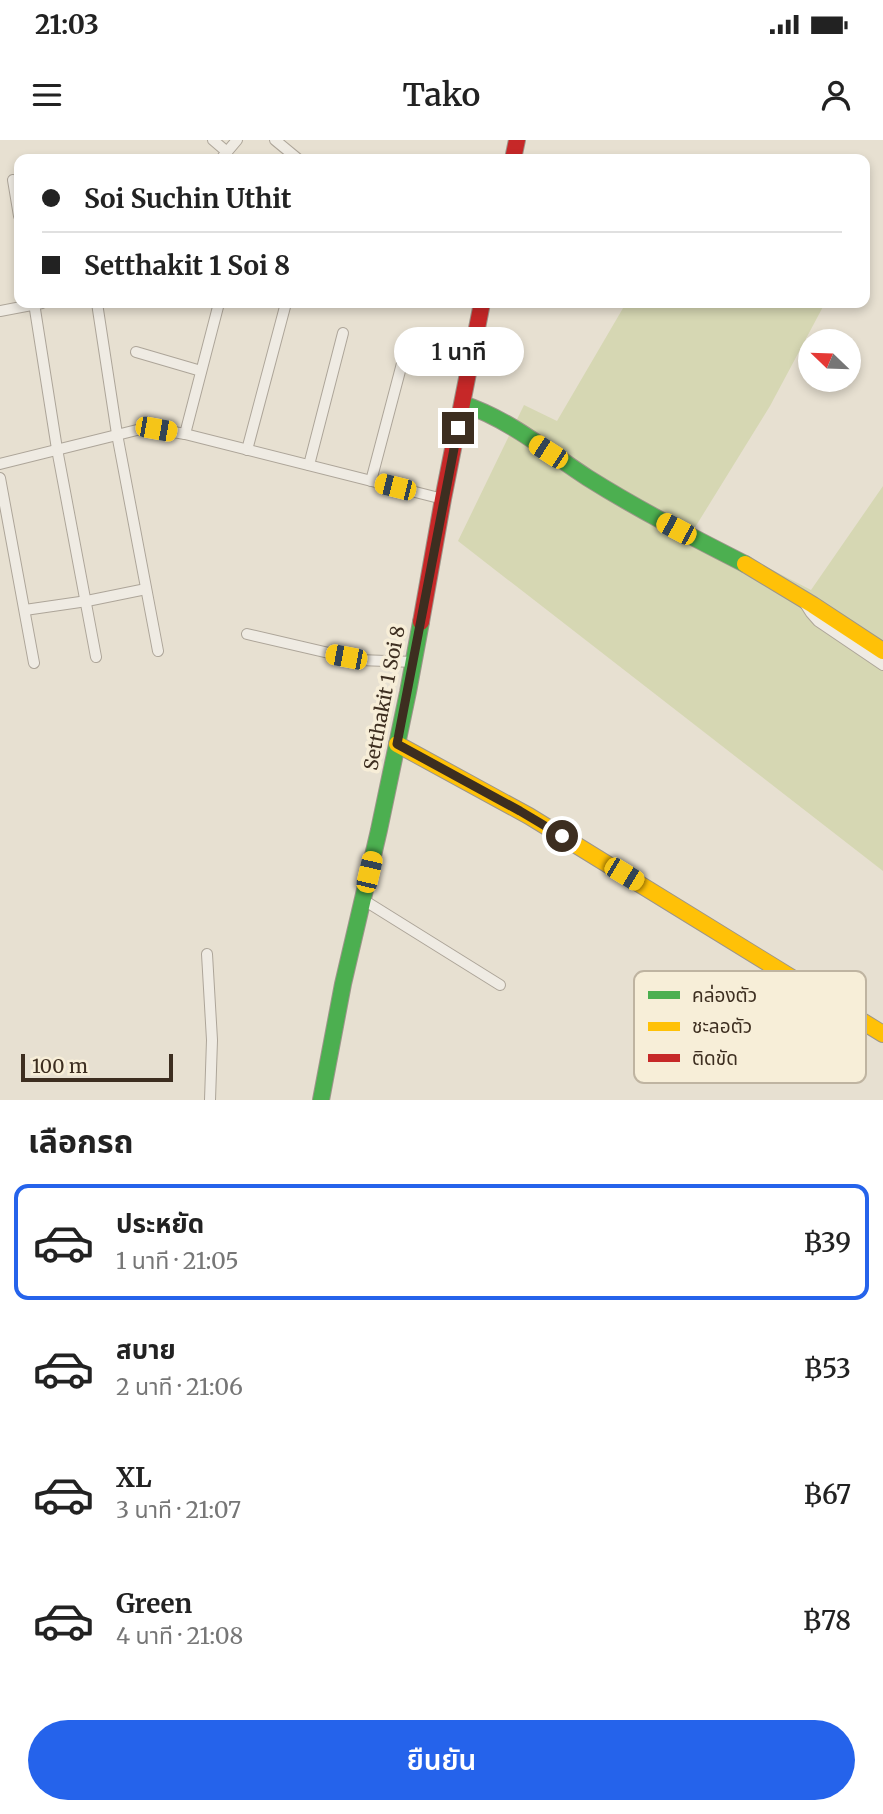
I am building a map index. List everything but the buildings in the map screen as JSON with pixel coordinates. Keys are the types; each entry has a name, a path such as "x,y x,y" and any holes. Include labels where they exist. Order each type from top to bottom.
{"street":[{"path":"226,154 237,140"},
{"path":"275,140 292,154"},
{"path":"38,308 57,449 96,657"},
{"path":"98,308 117,434 158,651"},
{"path":"185,434 218,308"},
{"path":"247,450 285,308"},
{"name":"Setthakit 1 Soi 8","path":"321,1100 343,984 414,662 463,404 478,308"},
{"path":"309,466 344,333"},
{"path":"136,352 201,371"},
{"path":"371,481 405,352"},
{"path":"463,404 494,416 624,500 760,572 883,651"},
{"path":"0,464 117,434 156,429 443,499"},
{"path":"0,478 34,663"},
{"path":"25,610 146,589"},
{"path":"803,598 818,621 883,665"},
{"path":"247,634 359,660 414,662"},
{"path":"397,744 529,816 781,971"},
{"path":"362,900 500,985"},
{"path":"207,954 212,1040 210,1100"},
{"path":"866,1024 883,1034"}],"green space":[{"path":"623,308 822,308 811,329 798,329 798,354 770,406 694,529 811,590 883,486 883,871 458,541 524,405 557,421"}],"traffic: fast":[{"path":"463,404 512,427 607,490 745,564"},
{"path":"321,1100 343,984 379,830 421,622"}],"traffic: slow":[{"path":"745,564 883,651"},
{"path":"397,744 529,816 781,971"},
{"path":"866,1024 883,1034"}],"traffic: jam":[{"path":"514,154 517,140"},
{"path":"421,622 481,308"}],"route":[{"path":"458,428 397,744 562,836"}]}
